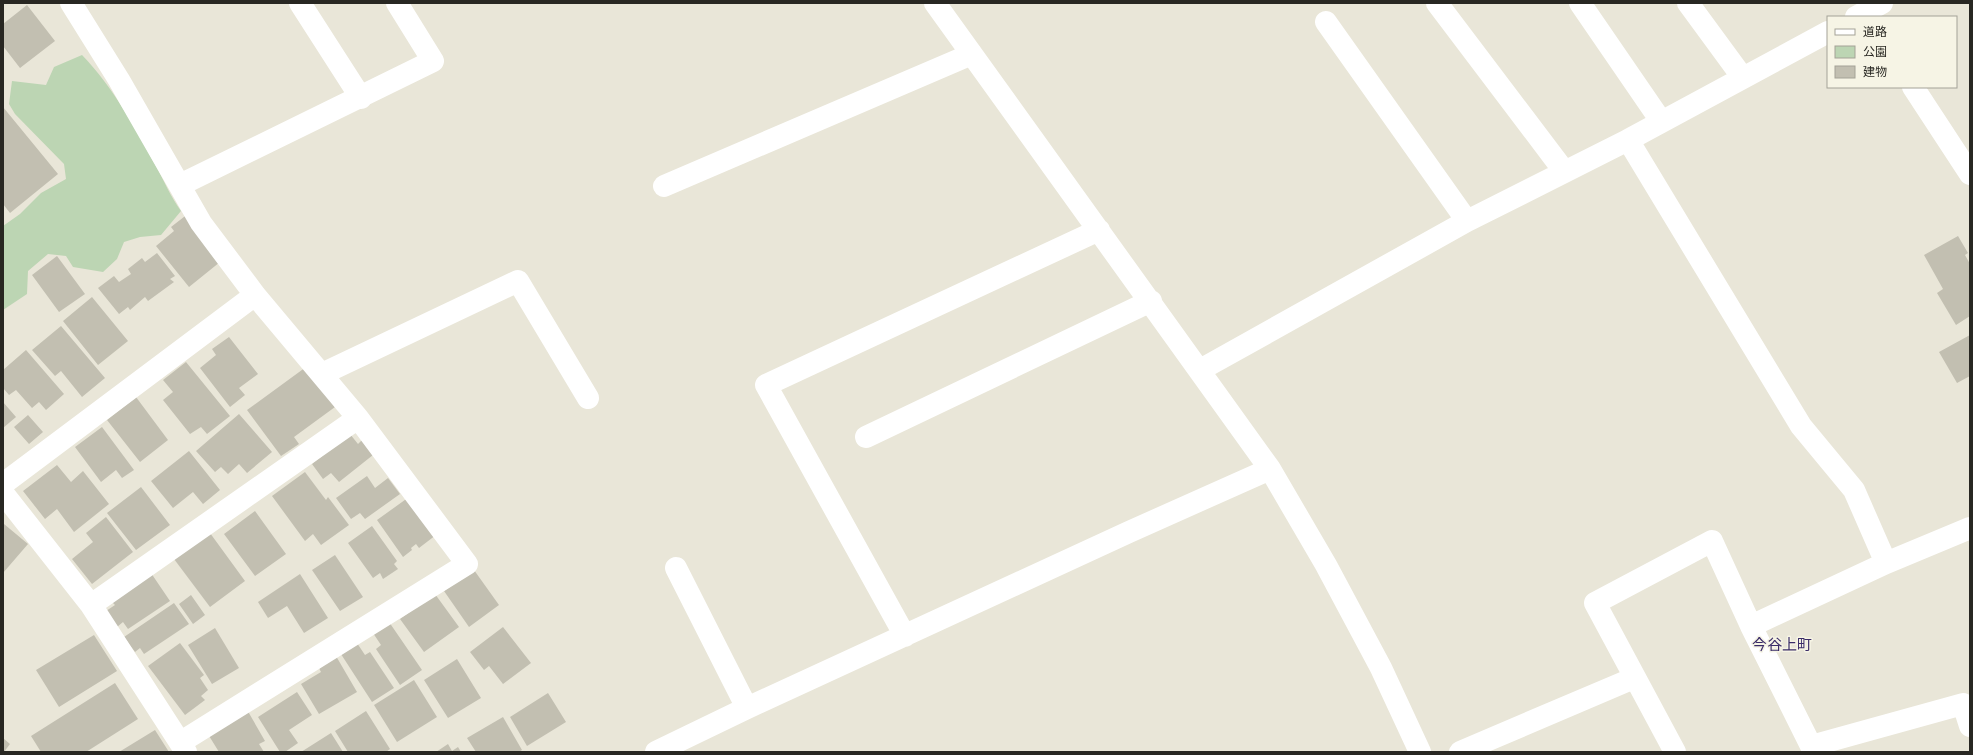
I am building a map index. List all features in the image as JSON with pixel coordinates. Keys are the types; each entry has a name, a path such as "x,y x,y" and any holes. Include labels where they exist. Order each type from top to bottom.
{"street":[{"path":"3,493 91,605 183,747 467,564 358,418 255,295 201,222 119,80 71,3"},
{"path":"300,3 361,98"},
{"path":"180,185 361,98 433,61 397,3"},
{"path":"935,3 1151,301 1270,469 1326,565 1381,668 1420,752"},
{"path":"1438,3 1564,172"},
{"path":"1580,3 1661,121"},
{"path":"1688,3 1743,78"},
{"path":"1326,22 1467,221"},
{"path":"1200,370 1467,221 1628,140 1827,33"},
{"path":"664,186 972,54"},
{"path":"1914,88 1970,174"},
{"path":"1628,140 1802,426 1854,490 1886,562"},
{"path":"906,636 766,386 1099,230"},
{"path":"322,374 518,281 588,398"},
{"path":"3,484 255,295"},
{"path":"866,436 1151,301"},
{"path":"91,605 358,418"},
{"path":"656,752 747,708 906,636 1122,535 1270,469"},
{"path":"1751,626 1886,562 1970,528"},
{"path":"1675,752 1595,603 1712,541 1751,626 1811,746 1963,704 1970,726"},
{"path":"676,568 747,708"},
{"path":"1460,752 1634,678"}],"green space":[{"path":"82,55 104,81 132,123 181,211 161,235 140,237 124,242 117,259 103,272 73,267 66,256 48,254 28,271 27,294 3,310 3,226 20,214 41,193 66,179 64,164 15,114 9,104 12,81 46,85 54,67"}],"building":[{"path":"27,5 55,41 20,68 3,46 3,24"},
{"path":"3,107 58,174 10,213 3,204"},
{"path":"189,213 220,262 189,287 156,246 174,231 171,227"},
{"path":"1958,236 1968,253 1965,255 1970,264 1970,316 1956,325 1937,293 1943,289 1924,255"},
{"path":"157,253 175,276 170,279 174,282 148,301 145,297 130,310 128,307 119,314 98,288 114,276 119,282 131,274 128,269 142,258 145,262"},
{"path":"57,256 85,294 59,312 32,275"},
{"path":"92,297 128,341 98,365 63,321"},
{"path":"61,326 105,378 82,397 61,371 55,376 32,350"},
{"path":"1970,335 1970,376 1957,383 1939,352"},
{"path":"229,337 258,374 239,388 245,395 230,407 200,368 216,355 212,349"},
{"path":"26,350 64,394 46,410 39,402 32,408 16,390 9,395 3,388 3,370"},
{"path":"186,362 230,416 207,434 201,427 190,434 163,400 173,392 163,380"},
{"path":"306,367 335,407 294,437 299,444 281,456 247,410"},
{"path":"136,397 168,440 140,462 107,420"},
{"path":"3,402 16,417 3,428"},
{"path":"239,414 272,452 247,473 239,464 228,474 221,467 215,472 196,451"},
{"path":"28,415 43,432 29,444 14,427"},
{"path":"102,427 134,470 122,478 116,470 101,482 75,447"},
{"path":"350,434 358,444 362,440 373,455 339,482 331,473 323,479 312,464"},
{"path":"189,451 220,490 203,504 193,492 173,508 151,481"},
{"path":"57,465 71,482 83,471 109,504 74,532 57,509 45,519 23,491"},
{"path":"305,472 326,500 328,497 349,525 321,545 313,534 305,541 272,496"},
{"path":"367,476 375,488 388,478 400,494 365,519 360,513 351,519 336,498"},
{"path":"141,487 170,525 136,550 107,513"},
{"path":"409,497 436,535 419,548 416,544 411,548 412,550 403,557 377,520"},
{"path":"255,511 286,554 255,576 224,534"},
{"path":"106,517 133,552 92,584 72,559 93,542 86,533"},
{"path":"4,524 28,544 3,573 3,525"},
{"path":"372,526 397,561 394,564 398,569 383,579 380,573 373,578 348,543"},
{"path":"210,533 245,581 210,607 174,559"},
{"path":"335,555 363,597 340,611 312,570"},
{"path":"474,570 499,605 469,627 444,591"},
{"path":"151,573 170,601 128,629 123,622 117,627 106,611 115,605 111,601"},
{"path":"300,574 328,618 304,633 287,606 268,618 258,602"},
{"path":"435,594 459,627 424,652 400,619"},
{"path":"191,595 205,615 193,624 179,604"},
{"path":"174,603 189,624 144,654 140,648 135,652 124,637"},
{"path":"387,619 422,670 400,685 376,649 381,645 371,630"},
{"path":"503,627 531,663 503,684 489,666 484,670 470,652"},
{"path":"215,628 239,668 212,684 188,645"},
{"path":"94,635 117,671 59,707 36,670"},
{"path":"355,640 365,655 370,652 394,688 372,702 339,651"},
{"path":"180,643 204,675 200,678 208,690 201,696 205,700 185,715 148,666"},
{"path":"336,656 357,692 319,714 301,684 321,672 318,666"},
{"path":"457,659 481,698 448,718 424,680"},
{"path":"414,680 437,717 397,742 374,705"},
{"path":"115,683 138,719 86,752 41,752 31,736"},
{"path":"297,692 312,715 289,730 298,743 285,752 280,752 258,717"},
{"path":"548,693 566,722 527,746 510,717"},
{"path":"246,708 265,741 259,744 264,752 219,752 206,731"},
{"path":"366,711 390,749 386,752 348,752 335,731"},
{"path":"503,717 522,750 519,752 476,752 467,738"},
{"path":"155,730 169,752 119,752"},
{"path":"331,733 343,752 301,752"},
{"path":"3,738 10,744 4,752 3,752"},
{"path":"448,744 452,751 458,747 461,752 436,752"}],"district":[{"name":"今谷上町","path":"1782,645"}]}
